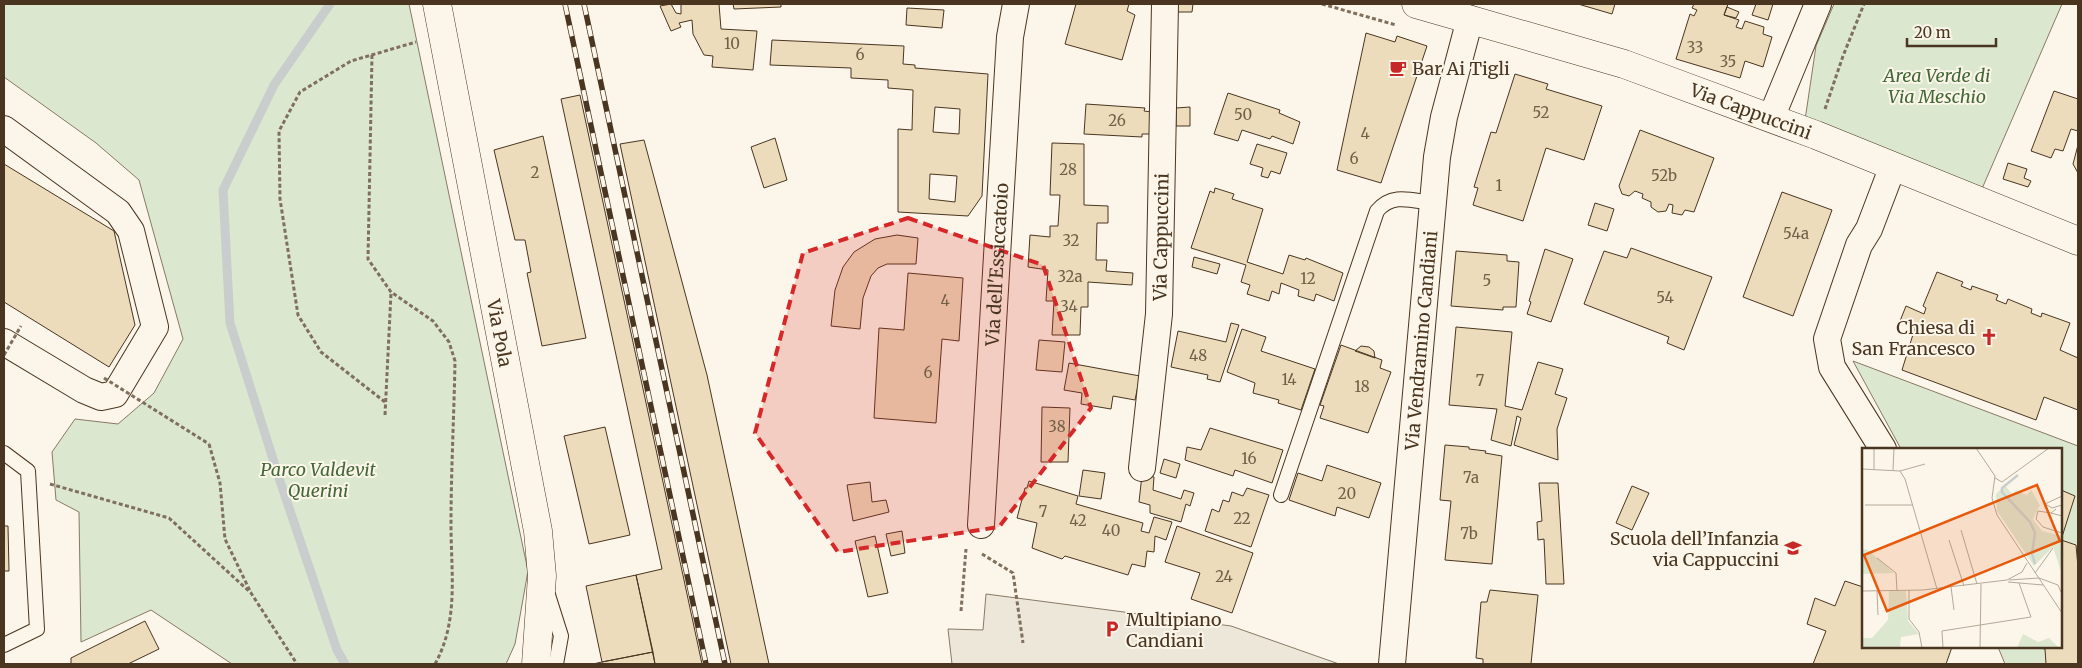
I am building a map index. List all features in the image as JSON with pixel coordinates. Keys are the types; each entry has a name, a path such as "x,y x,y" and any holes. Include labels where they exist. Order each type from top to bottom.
{"main road":[{"name":"Via Pola","path":"437,4 538,531 542,576 536,664"},
{"name":"Via Cappuccini","path":"1411,16 1470,19 1624,64 1771,118 2078,241"}],"street":[{"name":"Via dell'Essiccatoio","path":"974,534 1010,37 1016,4"},
{"name":"Via Cappuccini","path":"1142,468 1159,314 1165,4"},
{"path":"1771,118 1818,4"},
{"name":"Via Vendramino Candiani","path":"1392,664 1436,157 1444,117 1470,19"},
{"path":"4,129 118,212 131,232 155,327 115,394 101,397 84,390 13,334"},
{"path":"1882,448 1832,367 1827,339 1859,245 1869,229 1893,166"}],"lane":[{"path":"1281,495 1377,211 1384,203 1394,199 1432,203"},
{"path":"4,453 28,471 37,629 4,645"},
{"path":"542,576 561,636 556,664"}],"path":[{"path":"1322,4 1411,16"},
{"path":"1824,112 1843,56 1864,4"},
{"path":"385,402 321,352 298,315 280,199 279,131 300,92 351,61 417,42"},
{"path":"372,55 368,259 390,292 433,321 449,342 455,361 451,527 454,596 443,650 435,664"},
{"path":"385,415 390,292"},
{"path":"4,355 13,334"},
{"path":"104,378 209,444 220,484 225,539 250,593 297,664"},
{"path":"30,485 55,484 169,518 250,593"},
{"path":"961,611 974,534"},
{"path":"974,534 1013,573 1023,643"}],"highlighted area":[{"path":"908,218 1043,265 1091,408 999,527 838,552 755,433 803,253"}],"green space":[{"name":"Parco Valdevit Querini","path":"4,4 409,4 528,571 515,644 506,664 232,664 151,610 81,642 79,512 56,500 52,452 75,419 118,424 154,393 183,339 139,180 96,143 4,77"},
{"name":"Area Verde di Via Meschio","path":"1834,4 2062,4 1981,191 1805,120 1816,46"},
{"path":"1853,361 2078,446 2078,664 2005,664 1998,648 2062,648 2062,448 1900,448"}],"shaded area":[{"name":"Multipiano Candiani","path":"986,594 1231,626 1339,664 952,664 948,629 983,630"}],"building":[{"path":"671,4 676,13 681,14 681,4 719,4 721,29 757,31 753,70 712,67 713,56 704,55 693,34 692,20 679,23 681,27 671,31 660,6"},
{"path":"733,4 781,4 781,7 734,9"},
{"path":"1076,4 1129,4 1127,11 1135,15 1122,60 1065,44"},
{"path":"1177,4 1193,4 1192,12 1177,12"},
{"path":"1578,4 1615,4 1612,14"},
{"path":"1694,4 1728,4 1724,15 1739,20 1736,27 1742,29 1745,21 1764,27 1763,34 1772,37 1763,67 1745,61 1740,78 1676,59 1690,14 1694,16 1697,10 1692,8"},
{"path":"1756,4 1773,4 1768,20 1752,15"},
{"path":"1727,7 1739,12 1736,18 1724,15"},
{"path":"907,8 944,10 942,28 906,25"},
{"path":"1366,33 1395,42 1397,36 1427,46 1381,183 1337,170"},
{"path":"772,40 904,46 903,64 915,65 915,68 988,74 982,196 968,216 898,212 898,129 912,130 913,90 888,88 888,80 851,78 851,68 770,65","holes":["935,107 960,109 959,134 933,132","930,174 957,176 955,202 929,199"]},
{"path":"1515,74 1548,84 1546,89 1602,106 1584,160 1546,148 1523,221 1473,205 1478,188 1474,187 1491,132 1496,133"},
{"path":"2054,91 2078,99 2078,131 2071,129 2063,151 2055,149 2051,158 2031,151"},
{"path":"1228,93 1280,110 1279,113 1300,122 1293,144 1272,136 1270,139 1242,130 1238,141 1214,134"},
{"path":"580,95 702,664 655,664 636,575 662,569 561,99"},
{"path":"1086,104 1145,108 1144,111 1152,112 1152,134 1142,134 1142,137 1084,134"},
{"path":"1190,107 1190,126 1176,126 1176,108"},
{"path":"1640,130 1714,158 1694,212 1685,210 1682,215 1672,213 1673,205 1669,204 1666,211 1658,212 1651,207 1651,202 1642,198 1643,194 1635,191 1629,196 1622,194 1619,186"},
{"path":"543,136 586,338 542,346 527,273 531,272 525,240 515,240 494,150"},
{"path":"775,138 787,180 764,188 751,147"},
{"path":"644,140 707,375 769,664 731,664 620,144"},
{"path":"1052,143 1084,144 1084,205 1108,206 1108,223 1097,223 1096,260 1107,260 1106,271 1133,273 1132,285 1088,282 1088,307 1081,307 1080,335 1052,335 1054,301 1046,301 1048,270 1028,267 1030,235 1050,237 1050,226 1058,226 1060,195 1050,195"},
{"path":"1257,144 1287,153 1280,174 1271,171 1268,178 1261,176 1263,168 1250,164"},
{"path":"2078,145 2078,173 2073,164"},
{"path":"2008,163 2027,169 2024,178 2031,181 2028,187 2003,179"},
{"path":"4,164 114,231 135,325 109,367 4,302"},
{"path":"1215,188 1234,194 1232,199 1263,209 1247,262 1283,274 1289,255 1305,260 1306,258 1343,273 1334,301 1316,294 1314,301 1298,296 1299,290 1281,283 1279,294 1272,291 1269,301 1247,294 1250,285 1241,282 1246,265 1191,248 1210,191 1214,193"},
{"path":"1782,192 1832,210 1793,316 1743,297"},
{"path":"1595,203 1614,209 1607,231 1588,225"},
{"path":"897,235 918,238 916,264 887,264 878,268 871,276 863,298 860,329 831,326 835,290 843,267 854,252 875,239"},
{"path":"1631,248 1712,277 1684,350 1667,343 1669,337 1584,304 1604,251 1627,258"},
{"path":"1545,249 1573,259 1551,322 1527,314 1531,302 1529,301"},
{"path":"1456,251 1507,255 1507,261 1519,262 1516,307 1503,307 1503,310 1451,306"},
{"path":"1194,257 1220,264 1217,274 1192,267"},
{"name":"Chiesa di San Francesco","path":"1937,272 1963,282 1961,286 1971,290 1972,286 1998,295 1996,300 2006,304 2008,299 2032,309 2031,313 2041,317 2042,313 2070,323 2060,350 2078,358 2078,410 2044,397 2036,420 1902,370 1915,328 1900,321 1906,306 1924,314 1926,308 1923,306"},
{"path":"908,273 963,278 959,341 942,339 936,423 874,418 879,328 904,330"},
{"path":"1231,323 1239,325 1220,382 1207,379 1208,375 1171,367 1178,331 1226,342"},
{"path":"1456,327 1512,332 1505,406 1522,410 1538,362 1563,369 1555,394 1567,398 1557,429 1558,460 1514,445 1521,418 1517,416 1511,446 1491,440 1497,409 1449,405"},
{"path":"1242,329 1266,337 1261,351 1315,369 1301,410 1278,403 1279,400 1253,393 1255,383 1227,372"},
{"path":"1039,340 1065,342 1062,372 1036,370"},
{"path":"1341,345 1382,360 1380,368 1391,372 1368,433 1320,418 1324,406 1320,405"},
{"path":"1361,346 1369,347 1374,351 1375,358 1355,351"},
{"path":"1069,363 1140,376 1135,400 1113,396 1111,409 1081,404 1082,393 1064,390"},
{"path":"1042,407 1070,408 1068,462 1041,462"},
{"path":"605,427 630,535 589,544 564,436"},
{"path":"1210,428 1283,450 1272,483 1235,470 1233,476 1185,460 1187,447 1201,450"},
{"path":"1445,445 1469,447 1469,449 1486,451 1485,453 1502,456 1492,564 1445,560 1451,501 1440,500"},
{"path":"1164,459 1180,464 1176,478 1160,473"},
{"path":"1327,465 1381,483 1369,518 1337,507 1335,516 1289,500 1298,473 1322,481"},
{"path":"1083,470 1105,473 1101,499 1079,496"},
{"path":"1142,475 1154,477 1153,490 1181,499 1184,490 1194,493 1190,506 1186,504 1181,522 1150,513 1150,505 1139,502"},
{"path":"1029,481 1078,496 1076,504 1143,523 1141,531 1149,533 1154,517 1172,522 1166,540 1155,536 1154,552 1147,551 1145,567 1132,564 1128,575 1065,556 1062,559 1032,548 1037,523 1017,518 1025,488 1027,488"},
{"path":"870,482 872,502 886,500 889,512 853,521 847,485"},
{"path":"1539,483 1558,483 1564,584 1546,584 1544,539 1538,540 1537,522 1542,521"},
{"path":"1632,486 1649,493 1632,530 1616,523"},
{"path":"1247,488 1269,495 1251,547 1205,531 1212,509 1219,512 1223,500 1229,502 1232,492 1243,496"},
{"path":"2062,490 2075,496 2062,537"},
{"path":"4,526 8,526 9,571 4,571"},
{"path":"1177,526 1253,553 1232,613 1191,599 1200,573 1165,562"},
{"path":"902,531 905,553 891,556 886,534"},
{"path":"875,536 888,593 868,597 855,541"},
{"path":"2062,540 2076,545 2078,567 2078,664 2046,664 2045,649 2040,648 2062,648"},
{"path":"636,575 653,652 602,662 586,586"},
{"path":"1845,581 1862,587 1862,648 1952,648 1946,664 1813,664 1826,631 1807,624 1815,598 1835,606"},
{"path":"1490,590 1538,595 1531,664 1483,664 1483,659 1476,658 1481,602 1487,602"},
{"path":"145,621 159,649 128,664 71,664 71,658"},
{"path":"653,652 655,664 593,664 602,662"}],"waterway":[{"path":"330,4 274,85 223,190 230,323 280,481 337,650 345,664"}],"railway":[{"path":"565,4 706,664"},
{"path":"584,4 725,664"}],"place":[{"name":"Bar Ai Tigli","path":"1398,68"},
{"name":"Chiesa di San Francesco","path":"1989,337"},
{"name":"Scuola dell’Infanzia via Cappuccini","path":"1793,548"},
{"name":"Multipiano Candiani","path":"1112,629"}]}
